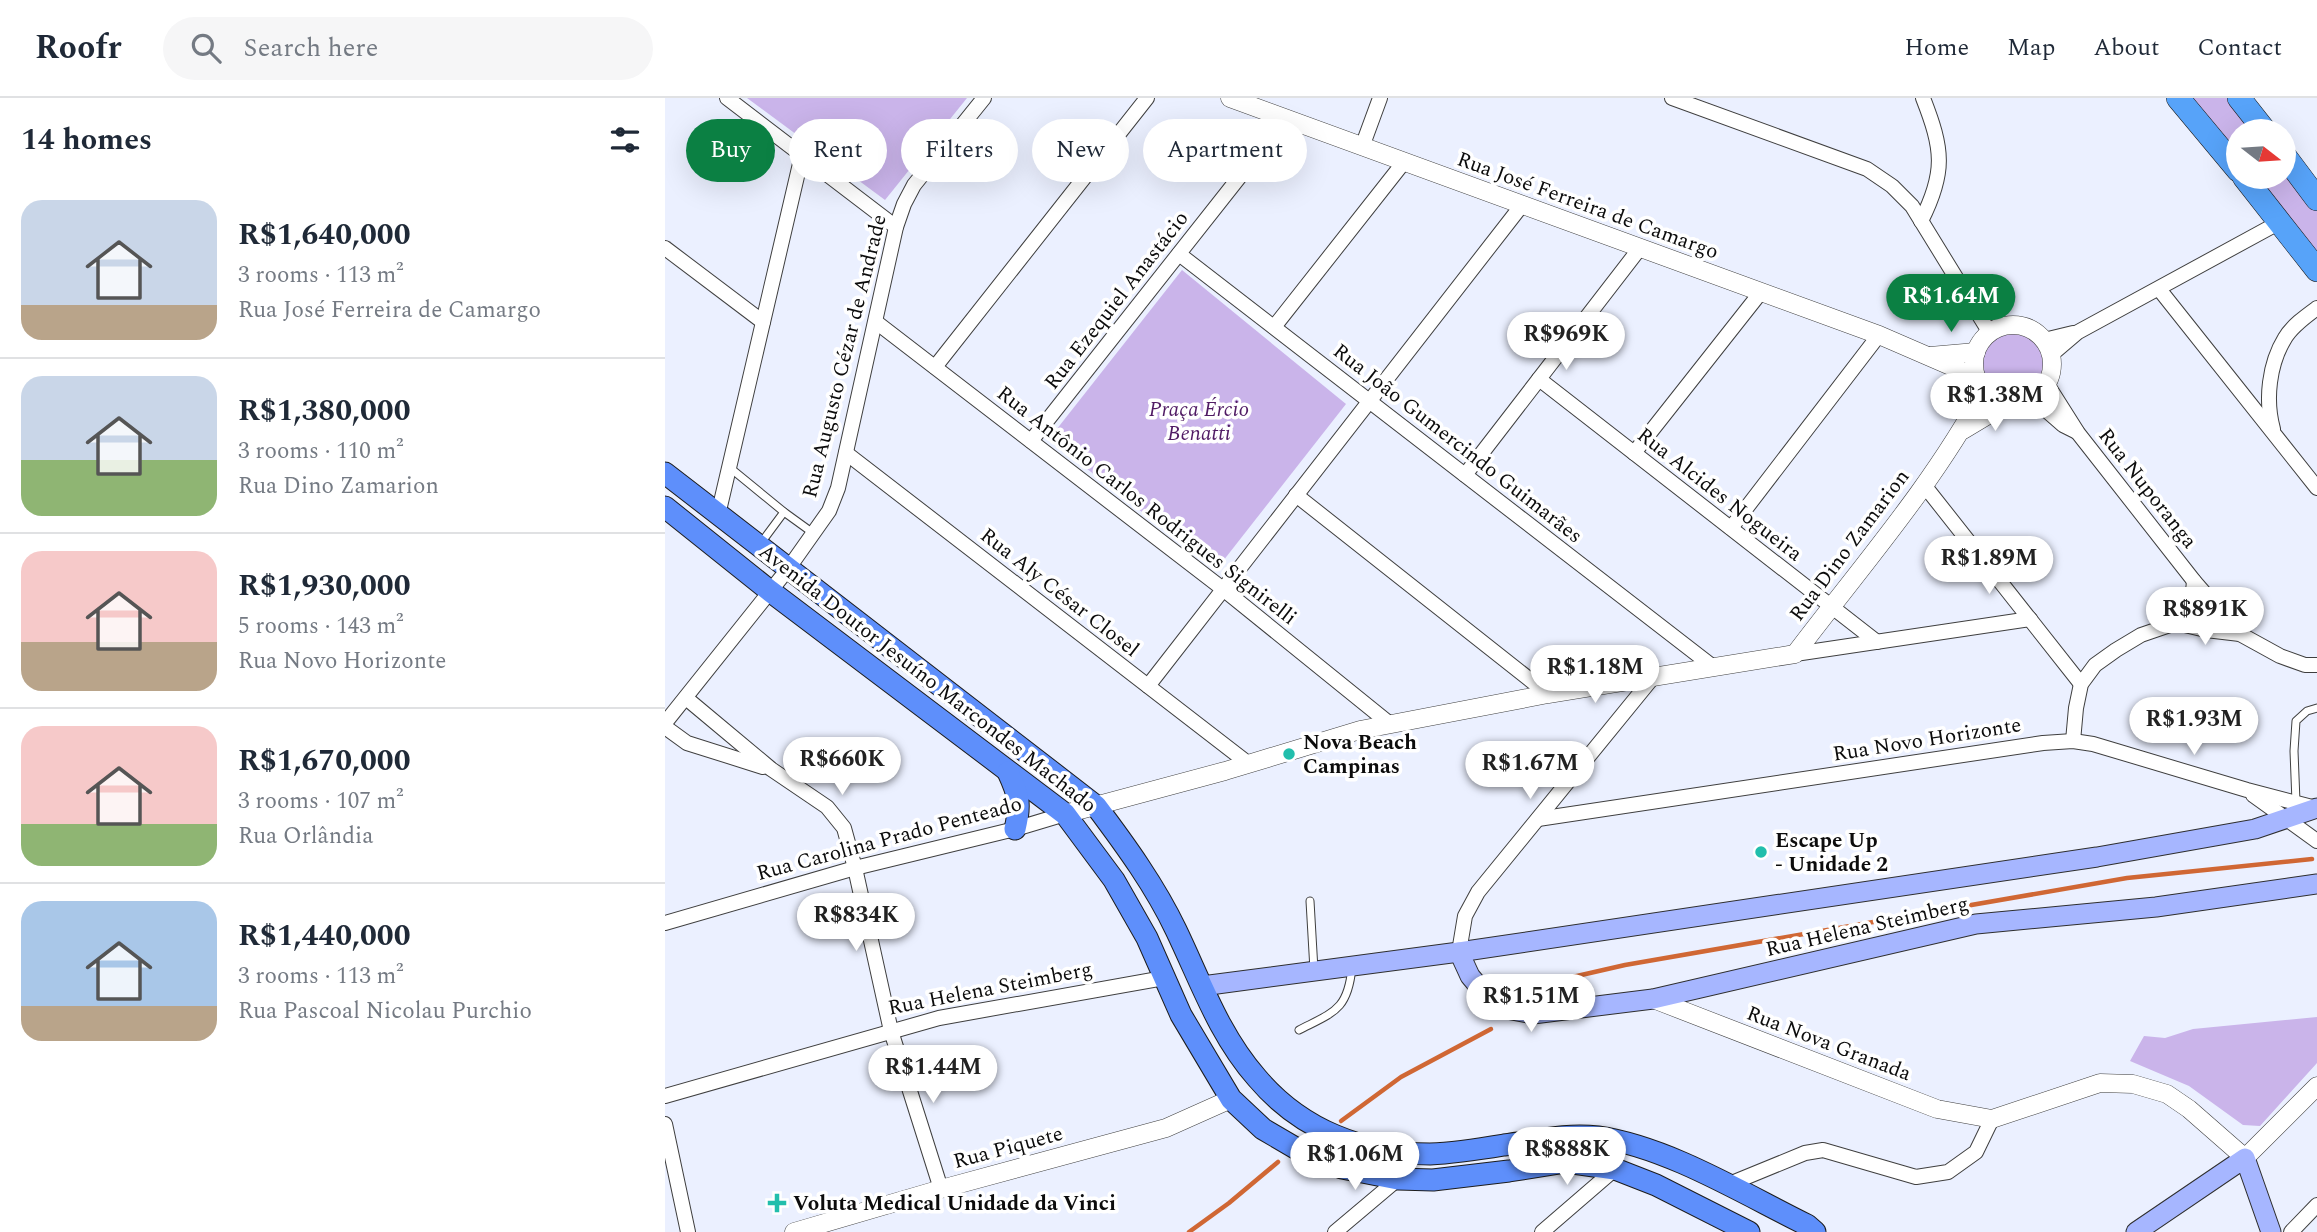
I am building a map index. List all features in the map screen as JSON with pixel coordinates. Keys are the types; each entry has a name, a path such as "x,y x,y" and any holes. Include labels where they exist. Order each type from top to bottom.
{"highway":[{"path":"2178,98 2226,156"},
{"path":"2239,98 2256,119"},
{"path":"2296,171 2317,199"},
{"path":"2254,189 2317,270"}],"main road":[{"name":"Avenida Doutor Jesuíno Marcondes Machado","path":"665,473 1096,806 1140,866 1175,928 1229,1041 1258,1079 1291,1112 1318,1129 1357,1144 1387,1151 1419,1153 1494,1147 1565,1135 1624,1141 1683,1164 1807,1225 1815,1232"},
{"name":"Avenida Doutor Jesuíno Marcondes Machado","path":"665,507 1065,814 1114,880 1147,938 1187,1026 1231,1099 1263,1129 1304,1153 1342,1168 1398,1179 1420,1180 1509,1171 1566,1162 1615,1170 1656,1185 1749,1232"},
{"path":"1008,772 1018,793 1020,807 1015,829"},
{"name":"Rua Helena Steimberg","path":"1202,986 1459,952 2097,857 2255,829 2317,808"},
{"path":"1114,880 1140,866"},
{"name":"Rua Helena Steimberg","path":"1459,952 1470,976 1482,992 1501,1008 1533,1014 1653,999 1976,924 2156,907 2317,884"},
{"path":"1231,1099 1241,1087 1258,1079"},
{"path":"1419,1153 1426,1167 1420,1180"},
{"path":"2136,1232 2245,1158 2271,1232"}],"street":[{"path":"727,98 789,145"},
{"name":"Rua Augusto Cézar de Andrade","path":"665,725 788,569 829,511 838,488 896,228 904,204 914,185 984,98"},
{"path":"935,368 1147,98"},
{"name":"Rua José Ferreira de Camargo","path":"1230,98 1879,335 1930,356 1980,384"},
{"path":"1363,147 1380,98"},
{"path":"1672,98 1867,169 1892,186 1912,206 1990,332"},
{"path":"1921,222 1938,183 1940,163 1936,130 1923,98"},
{"name":"Rua Ezequiel Anastácio","path":"1031,441 1286,118"},
{"path":"1274,327 1404,162"},
{"path":"718,516 796,182"},
{"path":"837,182 896,228"},
{"path":"1148,686 1522,205"},
{"path":"2047,347 2280,222"},
{"path":"665,248 763,322"},
{"path":"1465,475 1640,248"},
{"name":"Rua João Gumercindo Guimarães","path":"1179,254 1712,666"},
{"path":"2159,289 2317,488"},
{"path":"1634,453 1761,292"},
{"path":"2274,434 2269,416 2273,368 2285,337 2317,308"},
{"name":"Rua Antônio Carlos Rodrigues Signirelli","path":"876,322 1223,589 1390,724"},
{"path":"2013,325 2024,327 2035,332 2047,347 2050,375 2047,384 2032,398 2021,403 2008,403 1994,399 1980,384 1974,360 1982,341 1990,332 2013,325"},
{"path":"1731,528 1879,335"},
{"name":"Rua José Ferreira de Camargo","path":"1930,356 1976,352"},
{"name":"Rua Alcides Nogueira","path":"1539,379 1877,642"},
{"name":"Rua Dino Zamarion","path":"1795,654 1924,485 1963,429 1980,384"},
{"name":"Rua Nuporanga","path":"2047,384 2078,433 2194,581 2240,634"},
{"name":"Rua Nuporanga","path":"2032,398 2063,425 2078,433"},
{"name":"Rua Dino Zamarion","path":"1963,429 2008,403"},
{"name":"Rua Aly César Closel","path":"846,453 1249,764"},
{"path":"1924,485 2081,684"},
{"path":"1296,495 1548,694"},
{"path":"2073,741 2081,684 2095,665 2141,635 2176,623 2188,609 2193,596 2194,581"},
{"name":"Rua Carolina Prado Penteado","path":"665,923 855,868 1015,829 1360,730 1712,666 2029,619"},
{"path":"2176,623 2240,634 2280,656 2305,665 2317,665"},
{"path":"1459,952 1465,916 1478,892 1654,676"},
{"path":"686,698 771,769 827,807 844,828 891,1031 941,1189"},
{"path":"665,725 687,743 771,769"},
{"name":"Rua Novo Horizonte","path":"1538,819 2029,745 2073,741 2093,744 2317,808"},
{"path":"2247,790 2317,841"},
{"name":"Rua Helena Steimberg","path":"665,1096 939,1018 1164,978"},
{"name":"Rua Nova Granada","path":"1653,999 1937,1109 1991,1119"},
{"path":"1727,1185 1805,1153 1823,1150 1916,1177 1948,1172 1976,1152 1991,1119 2100,1083 2133,1084 2167,1094 2189,1109 2245,1158 2317,1086"},
{"name":"Rua Piquete","path":"794,1232 1166,1128 1231,1099"},
{"path":"665,1124 688,1232"},
{"path":"1542,1232 1615,1170"},
{"path":"1335,1232 1398,1179"},
{"path":"2291,1232 2317,1205"}],"lane":[{"path":"729,467 814,533"},
{"path":"758,547 784,512"},
{"path":"2295,802 2296,721 2307,711 2317,708"},
{"path":"1310,901 1314,971"},
{"path":"1299,1030 1336,1011 1348,993 1352,966"}],"green space":[{"path":"747,98 967,98 950,119 901,119 901,180 885,200 861,182 887,182 887,119 789,119 789,129"},
{"path":"2184,98 2231,98 2248,119 2226,119 2226,148"},
{"path":"2296,181 2317,208 2317,260 2261,189 2296,189"},
{"name":"Praça Ércio Benatti","path":"1182,270 1346,404 1216,570 1049,439"},
{"path":"2013,332 2025,334 2036,341 2043,352 2043,376 2036,387 2025,394 2013,396 2001,394 1990,387 1983,376 1981,364 1983,352 1990,341 2001,334"},
{"path":"2317,1017 2317,1063 2260,1126 2243,1125 2189,1086 2130,1061 2144,1036 2165,1038 2193,1029"}],"waterway":[{"path":"1516,990 1625,965 2127,878 2312,859"},
{"path":"1341,1121 1401,1077 1491,1029"},
{"path":"1189,1232 1278,1162"}],"place":[{"name":"Nova Beach Campinas","path":"1289,754"},
{"name":"Escape Up - Unidade 2","path":"1761,852"},
{"name":"Voluta Medical Unidade da Vinci","path":"777,1203"}]}
